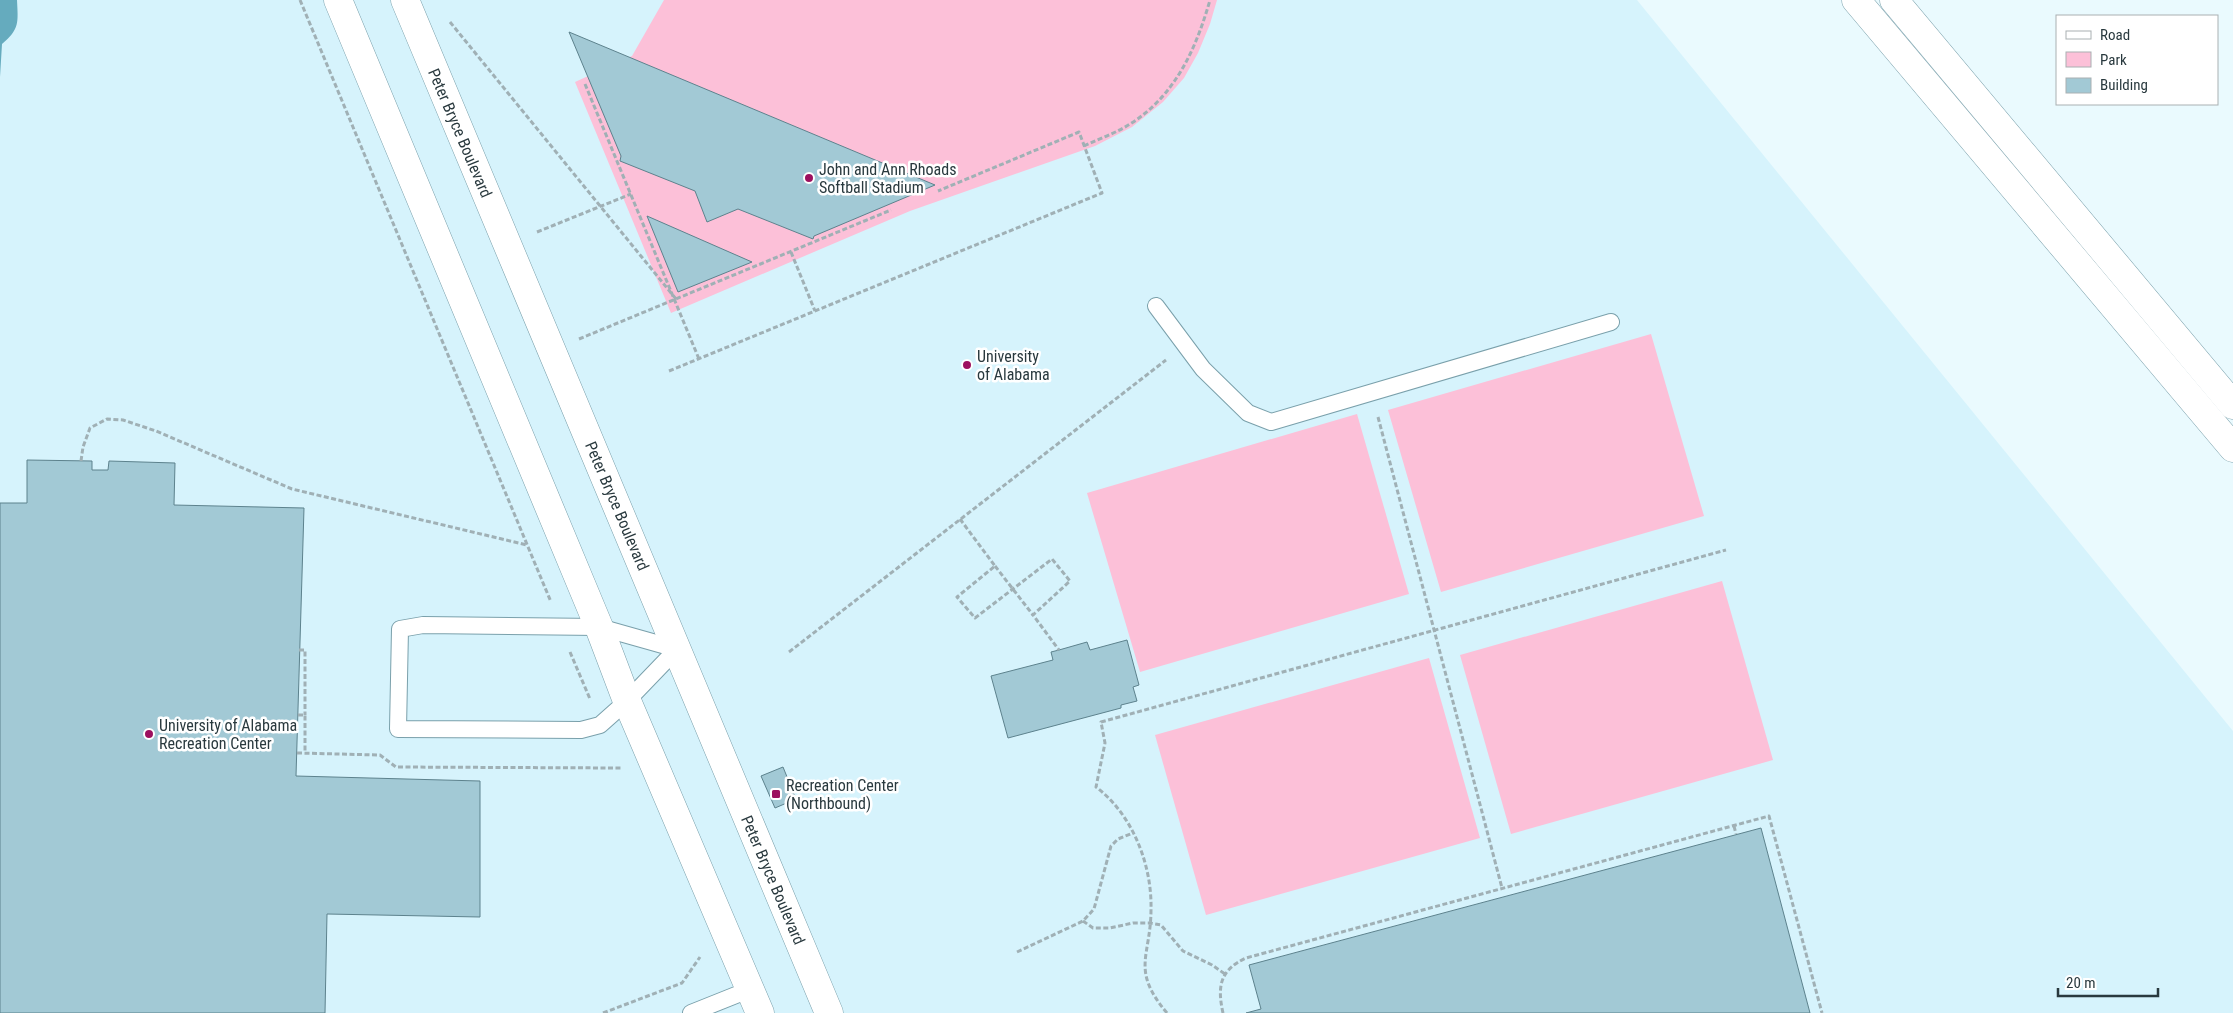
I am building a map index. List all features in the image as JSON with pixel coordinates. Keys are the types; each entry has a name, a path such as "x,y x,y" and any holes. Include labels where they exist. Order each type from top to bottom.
{"main road":[{"path":"338,0 600,627 628,701 756,1001"},
{"name":"Peter Bryce Boulevard","path":"405,0 829,1013"},
{"path":"1856,0 2233,448"},
{"path":"1894,0 2233,405"}],"lane":[{"path":"1156,306 1203,369 1248,413 1271,422 1611,322"},
{"path":"423,625 600,627 677,648 628,701 600,725 581,730 398,729 400,629 423,625"},
{"path":"691,1013 718,1003 756,1001"}],"path":[{"path":"297,753 380,755 396,767 621,768 600,725 528,545 300,0"},
{"path":"1084,146 1130,124 1151,107 1167,90 1185,67 1200,36 1210,0"},
{"path":"450,22 676,300"},
{"path":"585,84 699,359"},
{"path":"669,371 1102,193 1079,132 938,191"},
{"path":"532,234 631,194"},
{"path":"577,340 891,210"},
{"path":"791,252 814,311"},
{"path":"789,652 1184,346"},
{"path":"1372,392 1502,888"},
{"path":"81,461 90,428 107,419 123,420 156,431 292,489 528,545"},
{"path":"960,519 1059,650"},
{"path":"1167,1013 1155,999 1147,984 1144,959 1151,909 1149,883 1144,862 1133,833 1120,810 1110,797 1096,787 1105,743 1101,722 1726,550"},
{"path":"995,566 957,597 976,618 1052,559 1070,581 1033,615"},
{"path":"299,650 305,650 305,753"},
{"path":"298,715 305,715"},
{"path":"1223,1013 1220,986 1225,974 1234,963 1246,958 1769,816 1822,1013"},
{"path":"1734,826 1736,834"},
{"path":"1016,952 1083,921 1094,909 1111,846 1118,839 1133,833"},
{"path":"1083,921 1093,928 1110,928 1133,923 1150,923 1161,926 1183,951 1212,965 1225,974"},
{"path":"696,948 718,1003"},
{"path":"603,1013 682,983 700,957"}],"shaded area":[{"name":"University of Alabama","path":"0,0 1637,0 2233,731 2233,1013 0,1013"}],"green space":[{"name":"John and Ann Rhoads Softball Stadium","path":"664,0 1217,0 1210,24 1198,53 1184,78 1163,102 1132,127 1095,146 910,211 671,313 575,82 632,56"},
{"path":"1651,334 1704,516 1441,592 1388,410"},
{"path":"1357,414 1409,594 1140,672 1087,493"},
{"path":"1722,581 1773,760 1511,834 1460,655"},
{"path":"1429,658 1480,838 1206,915 1155,735"}],"water":[{"path":"0,0 17,0 18,14 15,29 2,44 0,77"}],"building":[{"path":"569,32 935,185 814,236 813,239 738,209 707,222 695,191 620,161 621,156"},
{"path":"647,216 752,262 678,292"},
{"name":"University of Alabama Recreation Center","path":"27,460 92,461 92,470 108,470 109,461 175,463 174,505 304,508 296,776 480,781 480,917 327,914 325,1013 0,1013 0,503 27,503"},
{"path":"1127,640 1139,685 1133,687 1137,701 1121,705 1121,708 1008,738 991,676 1053,660 1051,652 1087,642 1090,650"},
{"path":"783,767 796,799 775,808 761,776"},
{"path":"1761,828 1810,1013 1246,1013 1261,1009 1249,965"}],"place":[{"name":"John and Ann Rhoads Softball Stadium","path":"809,178"},
{"name":"University of Alabama","path":"967,365"},
{"name":"University of Alabama Recreation Center","path":"149,734"},
{"name":"Recreation Center (Northbound)","path":"776,794"}]}
